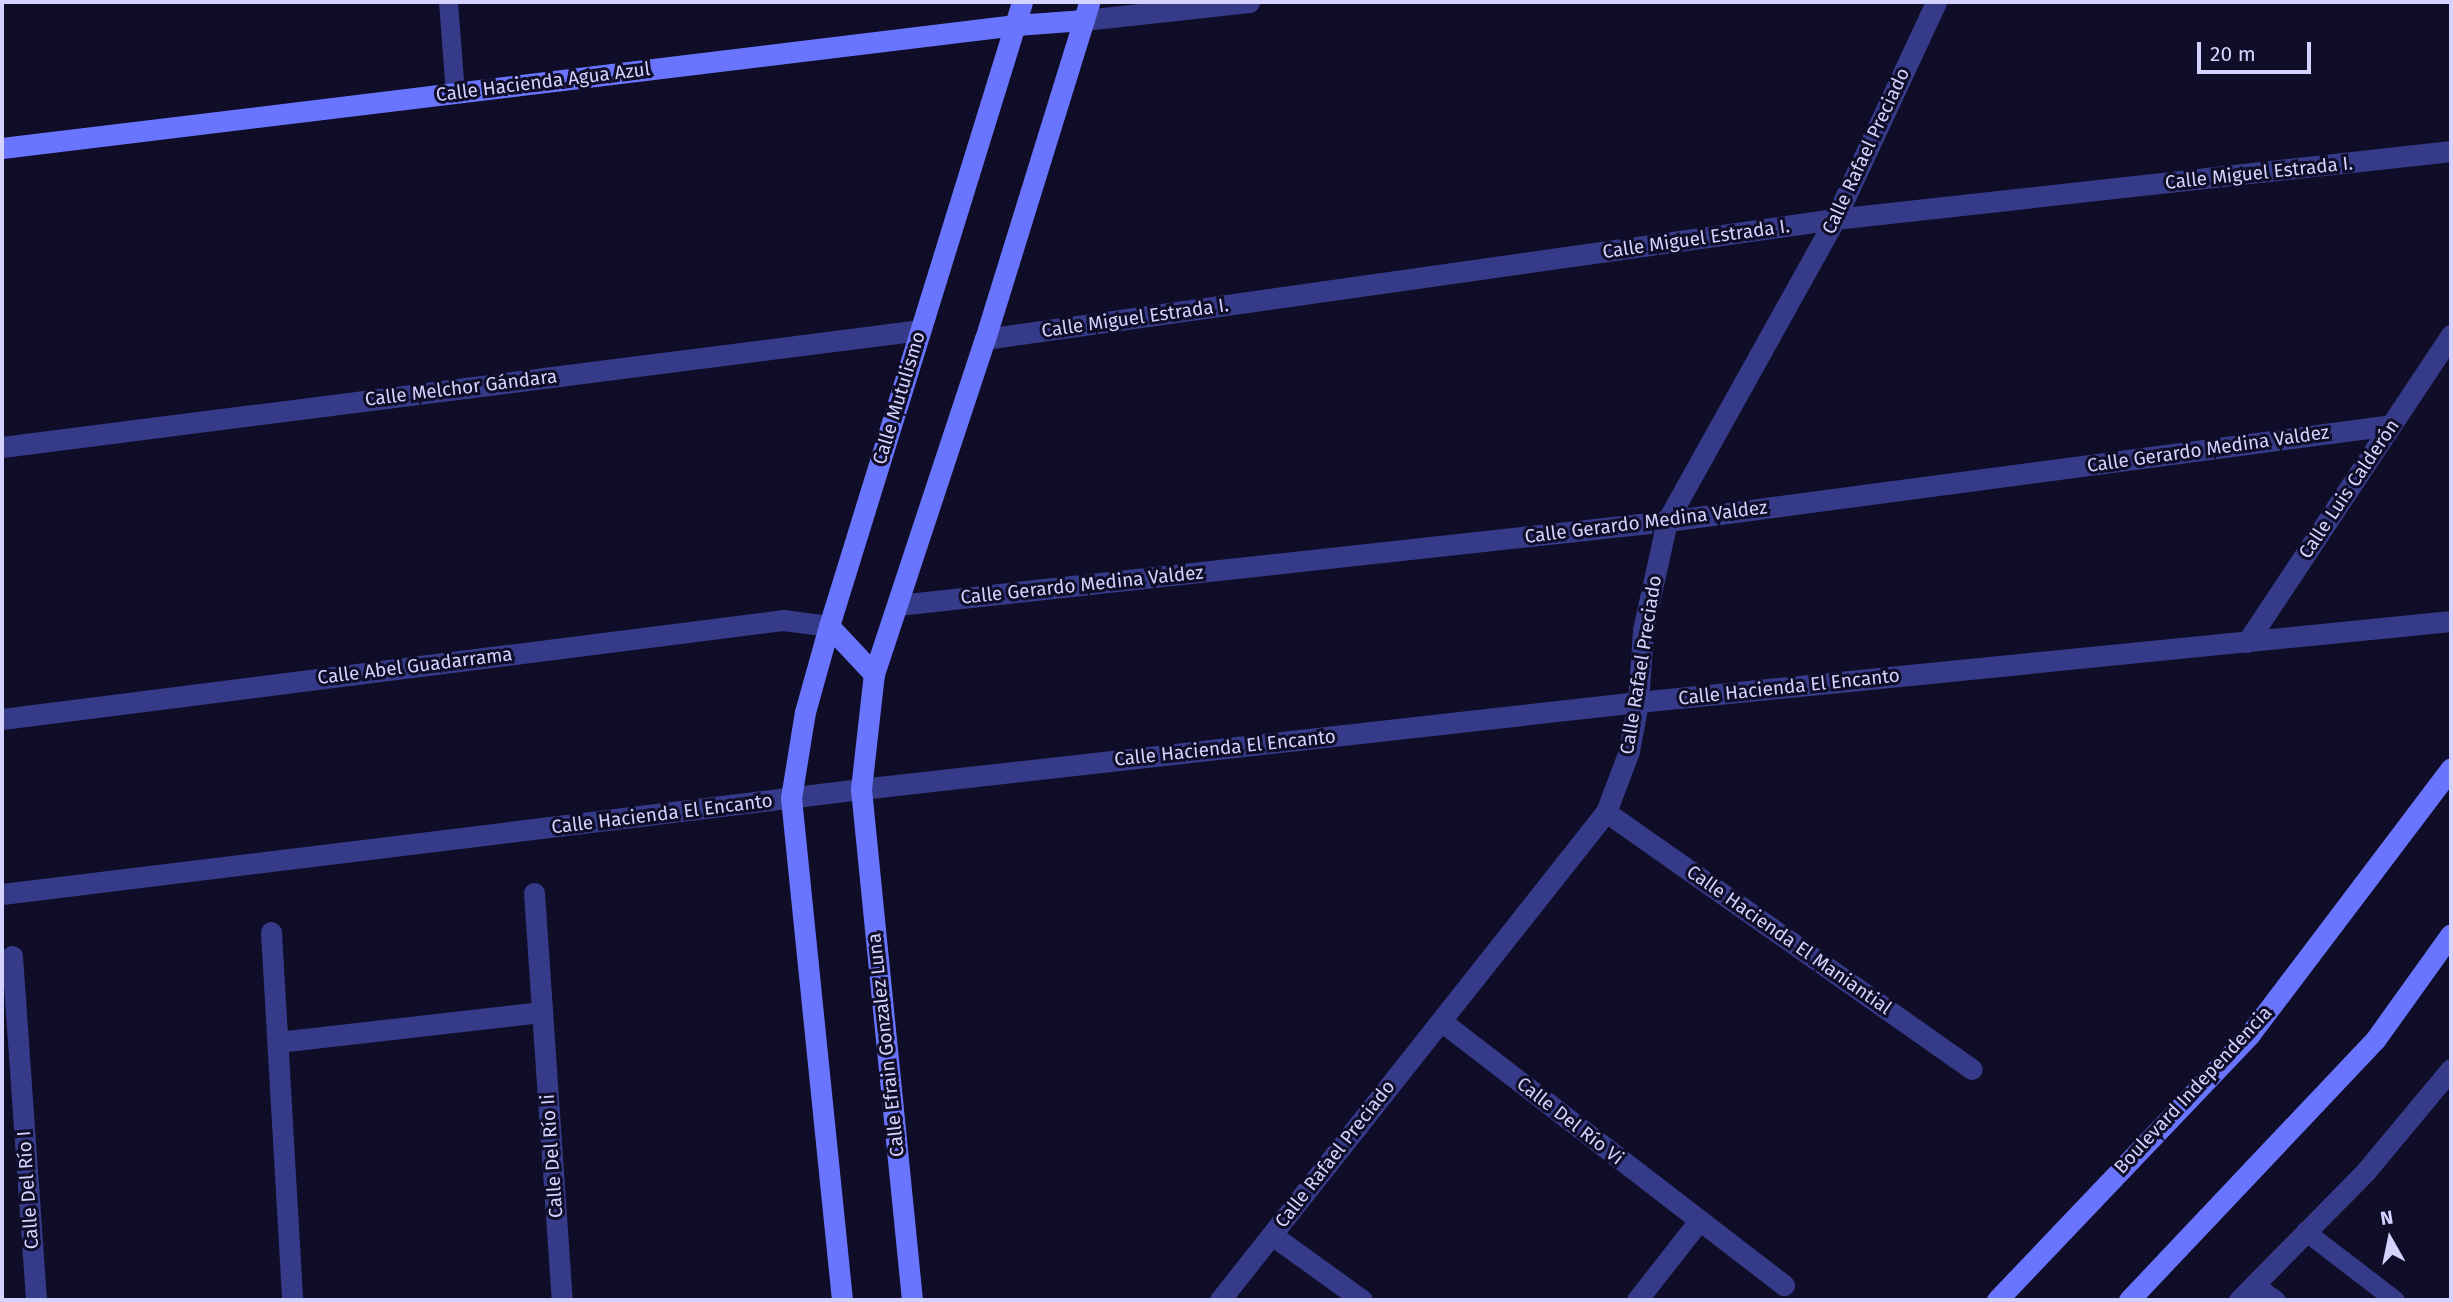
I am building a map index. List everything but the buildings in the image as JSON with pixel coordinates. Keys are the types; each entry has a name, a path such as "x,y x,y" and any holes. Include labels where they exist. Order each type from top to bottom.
{"street":[{"name":"Calle Mutulismo","path":"790,798 805,712 829,626 1022,2"},
{"path":"861,789 874,674 985,338 1086,11 1249,2"},
{"name":"Calle Rafael Preciado","path":"1220,1300 1606,812 1629,751 1638,702 1643,630 1667,521 1835,219 1936,2"},
{"name":"Calle Hacienda Agua Azul","path":"2,148 1016,25 1086,11"},
{"name":"Calle Miguel Estrada I.","path":"985,338 1835,219 2451,151"},
{"name":"Calle Melchor Gándara","path":"2,447 920,330"},
{"name":"Calle Luis Calderón","path":"2247,642 2451,335"},
{"name":"Calle Gerardo Medina Valdez","path":"898,605 1667,521 2391,425"},
{"name":"Calle Abel Guadarrama","path":"2,719 783,620 829,626"},
{"name":"Calle Hacienda El Encanto","path":"2,894 861,789 1638,702 2451,621"},
{"path":"829,626 874,674"},
{"name":"Boulevard Independencia","path":"1997,1300 2250,1034 2451,768"},
{"name":"Calle Efrain Gonzalez Luna","path":"861,789 912,1300"},
{"path":"790,798 842,1300"},
{"name":"Calle Hacienda El Maniantial","path":"1606,812 1972,1069"},
{"name":"Calle Del Río Ii","path":"534,894 562,1300"},
{"path":"271,932 292,1300"},
{"path":"2129,1300 2375,1040 2451,934"},
{"name":"Calle Del Río I","path":"12,956 11,1081 36,1300"},
{"path":"278,1042 542,1012"},
{"name":"Calle Del Río Vi","path":"1441,1021 1784,1285"},
{"path":"2239,1300 2366,1171 2451,1069"},
{"path":"1637,1300 1699,1221"},
{"path":"1272,1235 1362,1300"}],"lane":[{"path":"448,2 455,93"},
{"path":"2305,1231 2395,1300"},
{"path":"2255,1284 2276,1300"}]}
